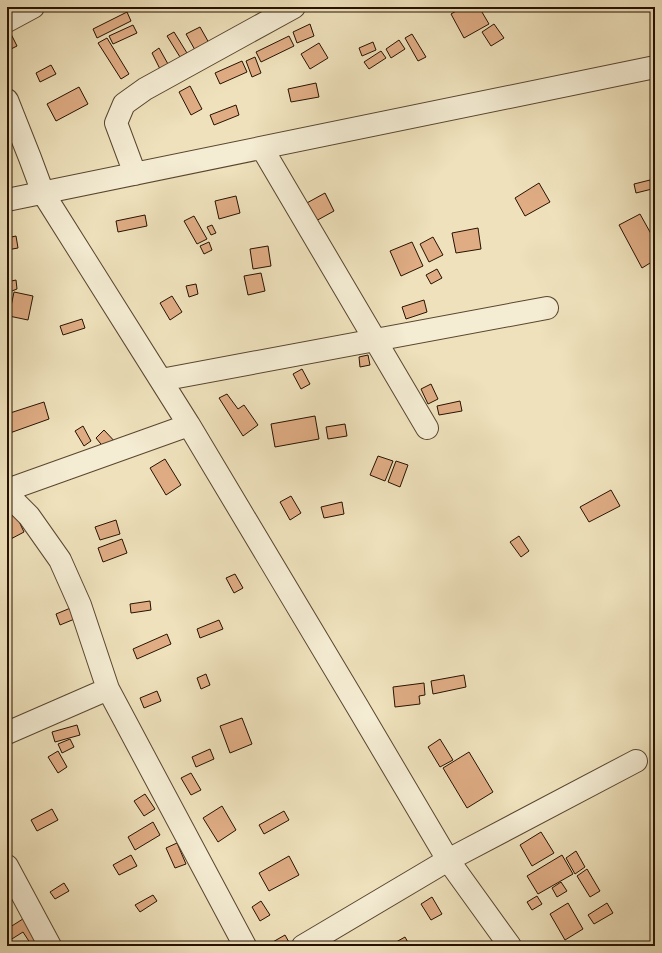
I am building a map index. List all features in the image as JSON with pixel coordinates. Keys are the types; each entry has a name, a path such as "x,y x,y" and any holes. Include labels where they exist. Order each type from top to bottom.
{"street":[{"path":"7,21 33,7"},
{"path":"136,174 116,123 124,104 145,89 294,7"},
{"path":"7,200 655,67"},
{"path":"7,100 43,193 189,425 448,860 510,946"},
{"path":"262,148 427,428"},
{"path":"161,380 547,308"},
{"path":"7,490 189,425"},
{"path":"7,494 30,516 60,560 80,605 108,689 245,946"},
{"path":"7,733 108,689"},
{"path":"303,946 448,860 636,760"},
{"path":"7,866 50,946"}],"building":[{"path":"463,7 479,7 489,24 464,38 451,14"},
{"path":"127,12 131,21 97,38 93,29"},
{"path":"310,24 314,36 297,43 293,32"},
{"path":"494,24 504,38 491,46 482,32"},
{"path":"133,25 137,33 113,44 109,36"},
{"path":"200,27 209,43 195,50 186,34"},
{"path":"9,30 17,46 7,51 7,31"},
{"path":"174,32 187,53 180,57 167,36"},
{"path":"412,34 426,57 418,61 405,38"},
{"path":"289,36 294,46 261,62 256,52"},
{"path":"107,38 129,74 121,79 98,43"},
{"path":"399,40 405,49 391,58 386,49"},
{"path":"373,42 376,50 362,56 359,48"},
{"path":"319,43 328,58 310,69 301,54"},
{"path":"159,48 168,64 160,69 152,53"},
{"path":"381,51 386,58 369,69 364,62"},
{"path":"255,57 261,73 252,77 246,61"},
{"path":"242,61 247,72 220,84 215,73"},
{"path":"51,65 56,74 40,82 36,73"},
{"path":"316,83 319,97 291,102 288,89"},
{"path":"190,86 202,109 191,115 179,92"},
{"path":"79,87 88,104 56,121 47,104"},
{"path":"236,105 239,115 214,125 210,115"},
{"path":"650,180 652,189 636,193 634,184"},
{"path":"539,183 550,202 525,216 515,198"},
{"path":"325,193 334,211 314,222 305,204"},
{"path":"236,196 240,213 219,219 215,201"},
{"path":"640,214 655,241 655,260 642,268 619,225"},
{"path":"145,215 147,226 118,232 116,221"},
{"path":"194,216 207,239 197,244 184,221"},
{"path":"212,225 216,233 211,235 207,227"},
{"path":"478,228 481,249 456,253 452,233"},
{"path":"16,236 18,248 7,250 7,238"},
{"path":"433,237 443,255 429,262 420,244"},
{"path":"209,242 212,250 204,254 200,246"},
{"path":"412,242 423,266 401,276 390,251"},
{"path":"268,246 271,266 253,269 250,249"},
{"path":"437,269 442,278 431,284 426,275"},
{"path":"261,273 265,291 248,295 244,276"},
{"path":"16,280 17,289 7,293 7,282"},
{"path":"196,284 198,294 189,297 186,286"},
{"path":"14,292 33,296 28,320 9,316"},
{"path":"172,296 182,312 170,320 160,303"},
{"path":"424,300 427,312 406,319 402,307"},
{"path":"82,319 85,328 63,335 60,326"},
{"path":"368,355 370,365 360,367 359,357"},
{"path":"302,369 310,384 301,389 293,374"},
{"path":"431,384 438,399 428,404 421,389"},
{"path":"227,394 238,409 244,405 258,425 243,436 219,398"},
{"path":"460,401 462,411 439,415 437,406"},
{"path":"44,402 49,419 7,434 7,414"},
{"path":"315,416 319,439 275,447 271,424"},
{"path":"345,424 347,436 328,439 326,427"},
{"path":"83,426 91,441 84,446 75,431"},
{"path":"104,430 118,445 109,454 96,438"},
{"path":"378,456 393,461 385,481 370,475"},
{"path":"165,459 181,485 166,495 150,468"},
{"path":"396,461 408,465 400,487 388,482"},
{"path":"611,490 620,506 589,522 580,507"},
{"path":"291,496 301,513 290,520 280,502"},
{"path":"342,502 344,514 324,518 321,507"},
{"path":"15,513 24,532 7,541 7,517"},
{"path":"116,520 120,534 100,540 95,527"},
{"path":"519,536 529,551 521,557 510,542"},
{"path":"122,539 127,553 103,562 98,548"},
{"path":"235,574 243,588 234,593 226,578"},
{"path":"150,601 151,610 131,613 130,604"},
{"path":"73,607 77,618 60,625 56,614"},
{"path":"219,620 223,629 200,638 197,629"},
{"path":"167,634 171,644 137,659 133,649"},
{"path":"206,674 210,685 201,689 197,678"},
{"path":"464,675 466,687 433,694 431,681"},
{"path":"424,683 425,695 419,696 420,704 395,707 393,687"},
{"path":"157,691 161,701 144,708 140,698"},
{"path":"242,718 252,744 230,753 220,726"},
{"path":"77,725 80,735 55,742 52,732"},
{"path":"70,739 74,747 62,753 58,744"},
{"path":"440,739 453,760 440,767 428,747"},
{"path":"210,749 214,759 196,767 192,757"},
{"path":"58,751 67,767 58,773 48,757"},
{"path":"469,752 493,792 467,808 443,768"},
{"path":"191,773 201,790 191,795 181,778"},
{"path":"145,794 155,809 144,816 134,801"},
{"path":"222,806 236,830 218,842 203,818"},
{"path":"52,809 58,820 37,831 31,820"},
{"path":"284,811 289,820 264,834 259,825"},
{"path":"153,822 160,835 135,850 128,837"},
{"path":"541,832 554,853 532,866 520,845"},
{"path":"177,843 186,864 175,868 166,848"},
{"path":"576,851 585,867 575,874 566,858"},
{"path":"131,855 137,866 119,875 113,865"},
{"path":"562,855 573,874 538,894 527,876"},
{"path":"289,856 299,875 269,891 259,873"},
{"path":"587,869 600,891 590,897 577,876"},
{"path":"561,882 567,891 557,897 552,888"},
{"path":"64,883 69,891 55,899 50,892"},
{"path":"153,895 157,901 140,912 135,905"},
{"path":"537,896 542,904 532,910 527,902"},
{"path":"432,897 442,914 431,920 421,904"},
{"path":"261,901 270,915 260,921 252,907"},
{"path":"568,903 583,929 565,940 550,914"},
{"path":"607,903 613,913 594,924 588,915"},
{"path":"26,917 44,946 32,946 23,932 7,942 7,929"},
{"path":"285,935 290,944 286,946 272,946 271,943"},
{"path":"405,937 410,946 389,946"}]}
